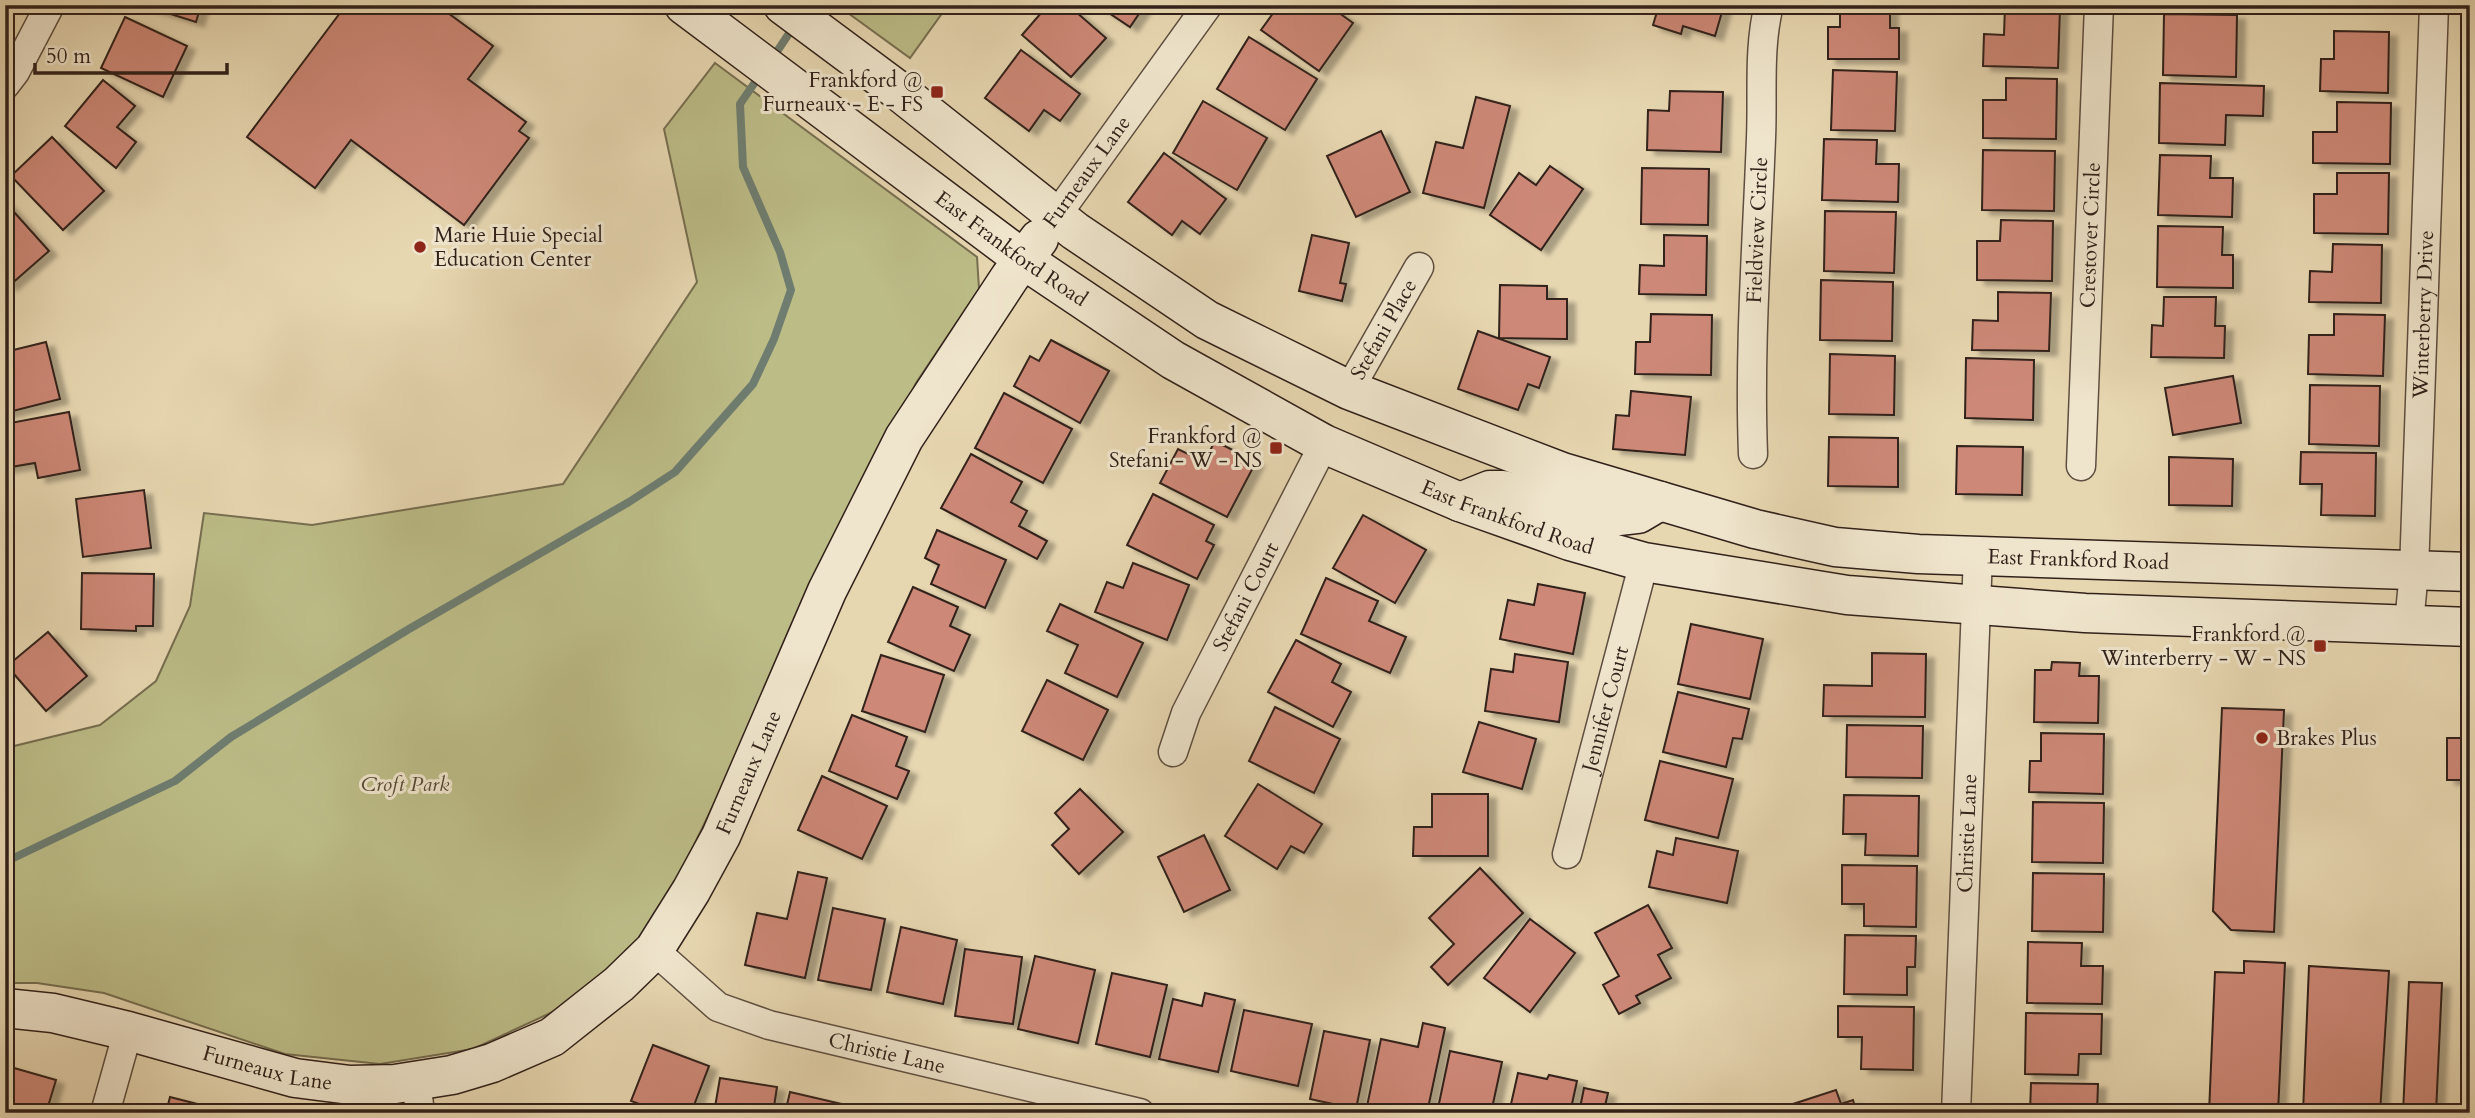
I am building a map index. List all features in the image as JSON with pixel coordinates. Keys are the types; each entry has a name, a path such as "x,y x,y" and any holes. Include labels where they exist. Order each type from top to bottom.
{"main road":[{"name":"East Frankford Road","path":"684,5 1024,260 1173,360 1324,444 1460,502 1570,541 1644,562 1847,595 2085,613 2470,627"},
{"name":"East Frankford Road","path":"783,5 1056,216 1206,320 1349,390 1562,472 1755,529 1835,547 1920,554 2470,572"},
{"name":"Furneaux Lane","path":"5,1008 53,1013 128,1031 295,1078 418,1097 452,1075 492,1063 552,1037 619,984 654,950 691,891 721,836 827,591 904,438 955,359 1056,216"},
{"path":"1460,502 1490,490 1503,490 1559,504 1587,515 1612,517 1638,514 1660,501"}],"street":[{"path":"5,85 15,72 50,5"},
{"name":"Furneaux Lane","path":"1056,216 1208,5"},
{"name":"Fieldview Circle","path":"1753,454 1750,383 1764,25 1769,5"},
{"name":"Crestover Circle","path":"2081,466 2099,5"},
{"name":"Winterberry Drive","path":"2409,625 2414,571 2434,5"},
{"name":"Stefani Place","path":"1349,390 1419,267"},
{"name":"Stefani Court","path":"1173,752 1186,713 1324,444"},
{"name":"Christie Lane","path":"1956,1113 1978,555"},
{"name":"Jennifer Court","path":"1567,854 1644,562"},
{"name":"Christie Lane","path":"654,950 718,1007 769,1025 1140,1113"},
{"path":"105,1113 128,1031"}],"green space":[{"path":"837,5 948,5 910,58"},
{"name":"Croft Park","path":"715,63 977,257 979,289 916,383 671,893 632,948 559,1009 473,1049 380,1064 285,1054 104,993 37,983 5,983 5,727 14,746 100,725 156,681 190,606 204,513 312,525 563,484 697,282 664,129"}],"building":[{"path":"142,5 201,5 196,22"},
{"path":"346,5 454,5 448,13 493,46 468,79 526,122 519,131 529,138 464,225 351,140 315,188 247,137"},
{"path":"1048,5 1068,5 1106,38 1071,77 1022,35"},
{"path":"1097,5 1145,5 1130,27"},
{"path":"1279,5 1328,5 1353,23 1319,71 1261,30"},
{"path":"1659,5 1724,5 1715,36 1683,26 1681,34 1653,25"},
{"path":"1840,5 1890,5 1890,28 1899,28 1899,59 1828,59 1828,27 1840,27"},
{"path":"2005,6 2060,8 2058,68 1983,66 1984,34 2004,35"},
{"path":"2164,14 2237,15 2236,77 2163,75"},
{"path":"125,17 187,46 163,97 101,68"},
{"path":"2334,31 2389,32 2388,93 2320,91 2321,59 2334,59"},
{"path":"1249,37 1317,79 1285,130 1217,89"},
{"path":"1021,50 1080,94 1060,121 1044,110 1029,131 985,98"},
{"path":"1833,70 1897,72 1895,131 1831,130"},
{"path":"2006,78 2057,79 2056,139 1983,138 1983,100 2006,100"},
{"path":"103,80 135,106 117,127 136,142 116,168 65,126"},
{"path":"2160,83 2264,86 2263,116 2226,115 2225,145 2159,143"},
{"path":"1670,91 1723,92 1721,152 1647,150 1648,110 1669,111"},
{"path":"1476,97 1510,106 1484,208 1423,193 1436,142 1463,148"},
{"path":"1203,101 1267,138 1237,190 1173,153"},
{"path":"2337,102 2391,103 2390,164 2313,163 2313,132 2337,132"},
{"path":"1381,131 1410,192 1356,217 1327,156"},
{"path":"52,137 104,191 63,230 11,176"},
{"path":"1824,139 1877,140 1876,164 1899,164 1898,202 1822,200"},
{"path":"1983,150 2055,151 2054,211 1982,210"},
{"path":"1164,153 1226,199 1200,234 1182,221 1172,235 1128,202"},
{"path":"2160,155 2211,156 2210,178 2233,178 2232,217 2158,215"},
{"path":"1550,166 1583,189 1541,250 1490,215 1519,173 1536,185"},
{"path":"1642,168 1709,169 1708,225 1641,224"},
{"path":"2337,173 2389,173 2388,234 2314,233 2314,194 2337,194"},
{"path":"5,202 49,251 9,286 5,281"},
{"path":"1825,211 1896,212 1894,273 1824,271"},
{"path":"2001,220 2053,221 2052,281 1977,280 1977,241 2000,241"},
{"path":"2158,226 2223,227 2222,255 2233,255 2233,288 2157,287"},
{"path":"1312,235 1349,243 1340,283 1346,284 1342,301 1299,291"},
{"path":"1664,235 1707,236 1706,295 1639,294 1640,265 1664,266"},
{"path":"2333,244 2382,245 2381,303 2309,302 2310,271 2332,272"},
{"path":"1821,280 1893,282 1892,341 1820,340"},
{"path":"1500,285 1547,286 1547,299 1567,299 1567,339 1499,338"},
{"path":"1998,292 2051,293 2049,351 1972,350 1973,320 1998,321"},
{"path":"2164,297 2216,297 2215,326 2225,326 2224,358 2151,357 2152,325 2163,326"},
{"path":"1651,314 1712,315 1711,375 1635,374 1636,342 1650,342"},
{"path":"2334,314 2385,315 2383,376 2308,374 2309,335 2334,335"},
{"path":"1478,331 1550,357 1539,388 1528,384 1518,410 1458,389"},
{"path":"1051,340 1109,371 1080,423 1014,386 1030,356 1039,361"},
{"path":"46,342 60,399 5,413 5,352"},
{"path":"1830,354 1895,356 1894,415 1829,414"},
{"path":"1966,358 2034,360 2033,420 1965,418"},
{"path":"2233,376 2241,423 2173,435 2165,388"},
{"path":"2310,385 2380,386 2379,446 2309,444"},
{"path":"1631,391 1691,397 1685,455 1613,449 1616,415 1629,416"},
{"path":"1004,393 1072,429 1043,483 975,448"},
{"path":"69,412 80,470 38,478 35,463 5,468 5,424"},
{"path":"1829,437 1898,438 1898,487 1828,486"},
{"path":"1215,441 1256,462 1227,517 1160,483 1178,449 1204,462"},
{"path":"1957,446 2023,447 2022,495 1956,494"},
{"path":"2301,452 2376,453 2375,516 2321,515 2322,484 2300,484"},
{"path":"971,454 1022,482 1011,502 1027,511 1019,526 1047,541 1037,559 941,508"},
{"path":"2169,457 2233,459 2232,506 2169,505"},
{"path":"144,490 151,548 83,557 76,499"},
{"path":"1153,494 1214,525 1206,541 1214,545 1197,579 1127,545"},
{"path":"1363,515 1426,550 1395,603 1333,568"},
{"path":"937,530 1006,560 985,608 931,584 939,565 925,558"},
{"path":"1133,563 1189,585 1167,640 1095,612 1107,582 1123,588"},
{"path":"82,573 154,574 153,626 136,626 136,631 81,629"},
{"path":"1326,578 1378,601 1369,621 1406,637 1390,673 1301,634"},
{"path":"1538,584 1585,593 1573,654 1500,639 1508,600 1534,605"},
{"path":"913,587 958,607 950,626 970,635 954,671 888,642"},
{"path":"1060,604 1143,643 1117,697 1065,673 1078,645 1047,631"},
{"path":"1691,624 1763,639 1750,699 1678,684"},
{"path":"48,632 87,676 46,711 7,666"},
{"path":"1296,640 1341,664 1332,682 1351,692 1333,727 1268,692"},
{"path":"1872,653 1926,654 1925,717 1823,716 1824,685 1872,686"},
{"path":"1515,654 1568,662 1559,722 1485,711 1491,669 1513,672"},
{"path":"881,655 944,675 925,732 862,711"},
{"path":"2052,662 2080,663 2079,676 2099,676 2098,723 2034,722 2035,670 2051,670"},
{"path":"1047,680 1108,710 1083,760 1022,731"},
{"path":"1678,692 1749,709 1742,739 1733,738 1726,767 1663,752"},
{"path":"1275,707 1340,739 1314,793 1249,761"},
{"path":"2222,708 2284,710 2274,932 2231,930 2213,911"},
{"path":"852,715 907,737 896,766 909,771 897,799 829,771"},
{"path":"1479,722 1536,739 1522,789 1463,772"},
{"path":"1847,725 1923,726 1922,778 1846,777"},
{"path":"2041,733 2104,734 2103,794 2029,792 2030,761 2041,761"},
{"path":"2447,738 2470,738 2468,780 2447,780"},
{"path":"1660,761 1733,779 1718,838 1645,820"},
{"path":"822,776 887,806 862,859 798,830"},
{"path":"1258,784 1322,824 1304,853 1291,846 1277,869 1225,836"},
{"path":"1080,789 1123,832 1079,874 1052,845 1069,829 1055,813"},
{"path":"1432,794 1488,794 1488,856 1413,856 1414,827 1432,827"},
{"path":"1844,795 1919,796 1918,856 1865,855 1866,834 1843,834"},
{"path":"2033,802 2104,803 2103,863 2032,862"},
{"path":"1204,835 1230,890 1184,912 1158,857"},
{"path":"1676,838 1738,851 1727,903 1649,887 1657,851 1673,855"},
{"path":"1842,865 1917,866 1916,927 1864,926 1864,904 1842,904"},
{"path":"1480,868 1523,913 1448,985 1431,967 1454,944 1429,918"},
{"path":"798,872 827,878 805,978 745,965 757,913 787,919"},
{"path":"2033,873 2104,874 2103,932 2032,931"},
{"path":"1648,905 1672,948 1658,955 1671,978 1636,996 1640,1003 1619,1014 1603,985 1619,976 1595,933"},
{"path":"833,908 885,919 871,990 818,980"},
{"path":"1530,919 1575,953 1530,1012 1484,978"},
{"path":"901,927 957,940 943,1004 887,992"},
{"path":"1845,935 1916,936 1915,967 1907,967 1907,995 1844,994"},
{"path":"2028,942 2082,943 2081,966 2103,966 2102,1004 2027,1003"},
{"path":"965,949 1022,957 1013,1024 955,1016"},
{"path":"1035,956 1095,970 1078,1043 1018,1029"},
{"path":"2244,961 2285,963 2278,1113 2209,1113 2215,972 2244,973"},
{"path":"2309,966 2389,971 2380,1113 2303,1113"},
{"path":"1112,973 1167,985 1150,1057 1096,1044"},
{"path":"2409,982 2442,983 2436,1113 2403,1113"},
{"path":"2467,984 2470,984 2470,1113 2461,1113"},
{"path":"1205,993 1235,1000 1218,1072 1159,1059 1173,999 1202,1006"},
{"path":"1838,1006 1914,1007 1913,1070 1861,1069 1862,1037 1838,1037"},
{"path":"1244,1010 1312,1024 1298,1086 1231,1071"},
{"path":"2026,1013 2102,1014 2101,1054 2079,1054 2078,1075 2025,1074"},
{"path":"1423,1023 1445,1028 1427,1113 1366,1111 1381,1039 1418,1047"},
{"path":"1324,1031 1370,1040 1356,1109 1310,1099"},
{"path":"653,1045 709,1066 691,1113 655,1113 656,1110 631,1101"},
{"path":"1450,1051 1502,1062 1491,1113 1437,1113"},
{"path":"7,1066 56,1080 46,1113 5,1113"},
{"path":"1518,1073 1547,1079 1549,1075 1577,1081 1570,1113 1509,1113"},
{"path":"720,1078 777,1087 773,1113 714,1113"},
{"path":"2031,1083 2098,1084 2097,1113 2030,1113"},
{"path":"1584,1088 1608,1093 1605,1106 1639,1113 1579,1113"},
{"path":"1836,1090 1841,1104 1853,1100 1857,1113 1796,1113 1793,1104"},
{"path":"790,1092 846,1105 844,1113 785,1113"},
{"path":"170,1097 221,1110 221,1113 166,1113"}],"waterway":[{"path":"772,59 794,26"},
{"path":"5,862 175,781 231,737 409,629 629,502 675,472 753,384 774,339 791,290 780,252 743,167 740,104 760,75"}],"place":[{"name":"Frankford @ Furneaux - E - FS","path":"937,92"},
{"name":"Marie Huie Special Education Center","path":"420,247"},
{"name":"Frankford @ Stefani - W - NS","path":"1276,448"},
{"name":"Frankford @ Winterberry - W - NS","path":"2320,646"},
{"name":"Brakes Plus","path":"2262,738"}]}
